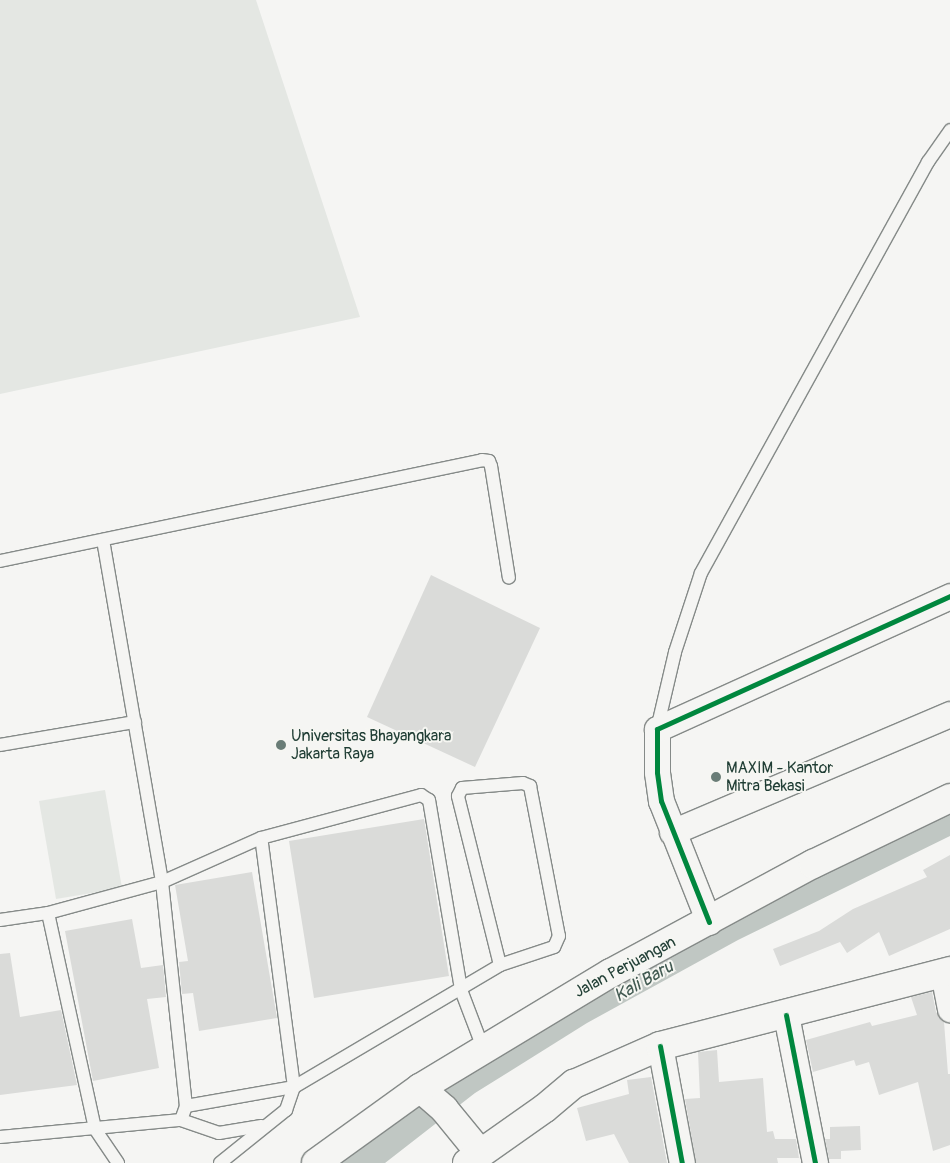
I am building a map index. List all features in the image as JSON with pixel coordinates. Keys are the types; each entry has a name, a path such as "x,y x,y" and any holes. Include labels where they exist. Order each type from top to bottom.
{"main road":[{"name":"Jalan Perjuangan","path":"316,1163 483,1048 611,972 814,864 950,798"},
{"path":"422,1090 444,1109 474,1158 546,1108 574,1084 660,1046 786,1015 946,972"}],"street":[{"path":"708,922 661,801 656,772 656,729 950,596"},
{"path":"672,832 950,714"},
{"path":"946,972 950,1009"},
{"path":"786,1015 815,1163"},
{"path":"660,1046 682,1163"}],"lane":[{"path":"656,729 677,644 701,573 928,162 950,130"},
{"path":"0,561 482,460 489,461 491,466 509,578"},
{"path":"104,540 162,882 186,1106 181,1120"},
{"path":"0,745 135,722"},
{"path":"186,1106 294,1087 461,990 500,965 554,946 559,936 527,783 462,788 458,796 500,965"},
{"path":"0,920 48,913 162,882 261,838 421,795 426,797 461,990 483,1048"},
{"path":"220,1163 263,1126 286,1110 294,1087 261,838"},
{"path":"48,913 95,1129 118,1163"},
{"path":"0,1138 181,1120 219,1133 263,1126"}],"shaded area":[{"path":"0,0 256,0 360,317 0,394"},
{"path":"105,790 122,888 56,899 39,801"}],"water":[{"name":"Kali Baru","path":"950,811 950,836 738,940 587,1023 475,1093 385,1163 333,1163 409,1106 727,921"}],"building":[{"path":"431,575 540,628 475,767 367,717"},
{"path":"424,819 449,976 314,998 289,841"},
{"path":"950,855 950,929 889,956 879,932 847,953 840,942 780,966 773,949 819,931 853,909 927,877 923,870"},
{"path":"252,872 277,1018 199,1031 193,993 182,994 179,962 188,961 175,885"},
{"path":"132,919 141,968 163,965 166,997 147,999 159,1068 93,1081 65,931"},
{"path":"10,953 20,1017 61,1010 77,1085 0,1095 0,954"},
{"path":"932,992 936,1012 944,1022 948,1074 950,1074 950,1145 933,1151 918,1082 879,1095 869,1062 856,1066 854,1060 813,1072 806,1040 870,1022 872,1026 917,1015 911,997"},
{"path":"717,1050 719,1082 763,1078 767,1132 773,1131 775,1139 796,1139 799,1158 777,1158 778,1163 696,1163 685,1099 700,1098 698,1052"},
{"path":"651,1077 667,1163 629,1163 614,1134 586,1141 577,1108 629,1094 627,1080"},
{"path":"860,1126 861,1150 841,1151 841,1159 829,1159 825,1139 830,1139 830,1127"}],"cycle path":[{"path":"709,922 661,801 657,772 657,729 950,596"},
{"path":"786,1015 815,1163"},
{"path":"660,1046 682,1163"}],"place":[{"name":"Universitas Bhayangkara Jakarta Raya","path":"281,745"},
{"name":"MAXIM - Kantor Mitra Bekasi","path":"716,777"}]}
